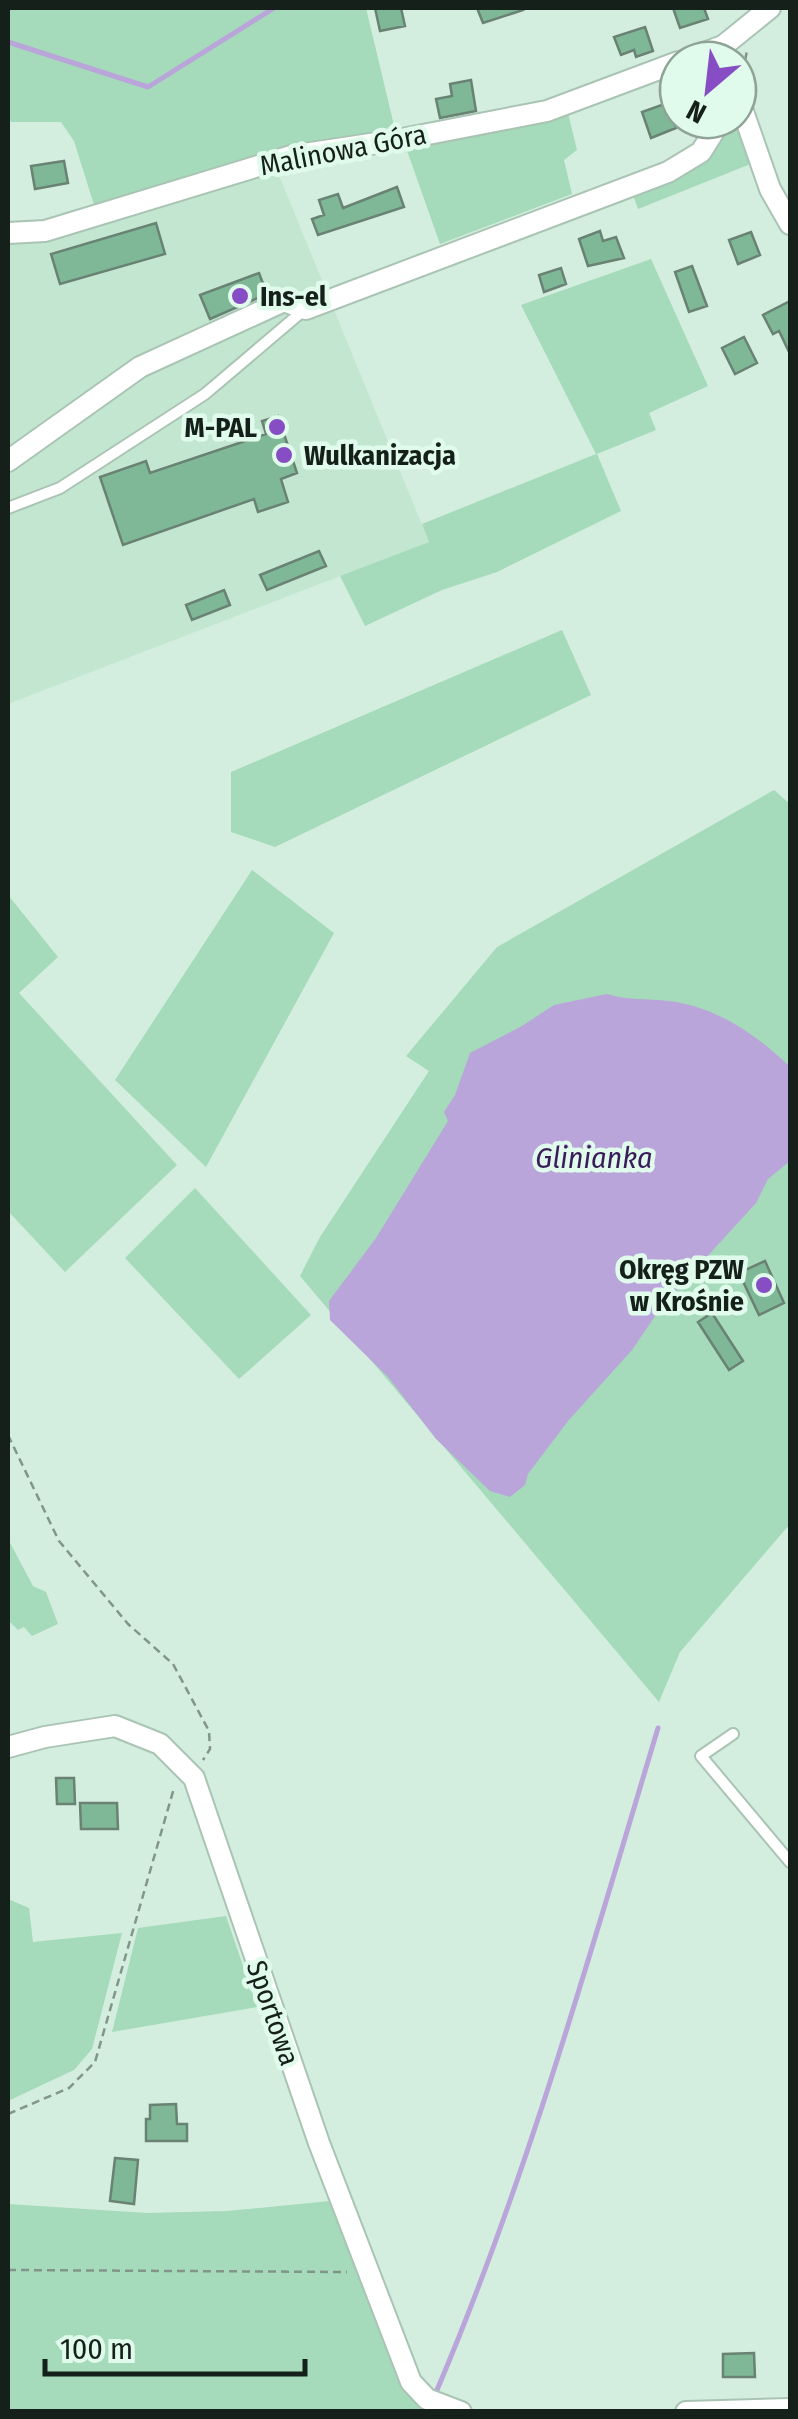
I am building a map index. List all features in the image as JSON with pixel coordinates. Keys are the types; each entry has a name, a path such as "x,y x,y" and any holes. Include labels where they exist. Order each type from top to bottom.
{"street":[{"path":"746,40 770,8"},
{"name":"Malinowa Góra","path":"8,233 46,231 291,156 397,140 546,110 658,69"},
{"path":"8,461 140,367 284,301 306,308 668,172 701,152 708,140"},
{"path":"753,140 770,188 790,224"},
{"path":"8,1746 115,1726 160,1744 188,1771"},
{"name":"Sportowa","path":"188,1771 312,2124 411,2382 427,2399 462,2412"},
{"path":"686,2412 790,2410"}],"lane":[{"path":"8,508 60,488 205,394 306,308"},
{"path":"733,1734 700,1756 790,1862"}],"path":[{"path":"8,1435 59,1541 128,1624 173,1664 209,1731 210,1749 188,1771 95,2062 69,2088 8,2114"},
{"path":"8,2270 368,2272"},
{"path":"96,2412 119,2412"}],"shaded area":[{"path":"8,8 366,8 397,138 95,208 74,141 61,122 11,122 8,117"},
{"path":"567,109 577,150 564,160 572,194 440,244 405,145"},
{"path":"720,140 745,140 753,163 638,209 632,192 704,164"},
{"path":"276,168 429,542 8,704 8,242"},
{"path":"651,259 708,386 649,413 656,430 597,454 621,511 497,572 442,590 365,626 340,576 429,542 422,524 596,454 521,305"},
{"path":"562,630 591,695 275,847 231,832 231,772"},
{"path":"774,790 790,804 790,1524 680,1652 659,1702 300,1276 320,1237 429,1071 406,1056 497,947"},
{"path":"252,870 334,933 206,1167 115,1080"},
{"path":"8,895 58,957 19,993 177,1165 65,1272 8,1211"},
{"path":"195,1188 311,1315 239,1379 125,1258"},
{"path":"8,1539 33,1586 46,1592 58,1624 32,1636 24,1627 18,1630 8,1620"},
{"path":"8,1899 29,1908 33,1942 122,1933 92,2049 74,2070 8,2101"},
{"path":"226,1916 257,2007 112,2032 138,1928"},
{"path":"330,2201 391,2362 415,2395 449,2411 8,2411 8,2204 147,2213 227,2211"}],"water":[{"name":"Glinianka","path":"607,994 704,1009 735,1024 777,1055 790,1067 790,1161 768,1179 756,1203 662,1306 632,1350 568,1421 528,1474 525,1485 510,1497 490,1491 436,1439 388,1377 330,1320 329,1301 376,1238 448,1121 444,1112 455,1095 470,1053 554,1005"}],"building":[{"path":"375,8 401,8 405,26 380,31"},
{"path":"477,8 522,8 523,10 483,23"},
{"path":"673,8 704,8 708,19 680,28"},
{"path":"645,27 653,51 636,57 634,50 621,55 614,37"},
{"path":"471,80 476,111 440,118 436,99 452,96 450,84"},
{"path":"658,106 658,135 651,138 642,112"},
{"path":"64,161 68,183 35,189 31,166"},
{"path":"397,187 404,207 318,235 312,219 324,215 319,200 338,194 343,208"},
{"path":"156,223 165,254 60,284 51,254"},
{"path":"600,231 603,241 616,237 624,258 588,266 579,239"},
{"path":"751,232 760,255 738,264 729,240"},
{"path":"692,266 707,306 689,312 675,272"},
{"path":"561,268 566,284 544,292 539,275"},
{"path":"259,273 267,294 210,319 200,295"},
{"path":"790,301 790,354 779,331 773,334 763,315"},
{"path":"744,337 757,363 735,374 722,348"},
{"path":"278,416 297,473 281,479 288,502 258,512 254,499 123,545 100,477 146,461 150,473 266,434 262,421"},
{"path":"319,551 326,566 267,590 260,575"},
{"path":"224,590 230,605 192,620 186,605"},
{"path":"765,1261 784,1303 759,1315 739,1273"},
{"path":"712,1313 743,1361 729,1370 698,1322"},
{"path":"56,1778 74,1778 75,1804 57,1804"},
{"path":"80,1803 117,1803 118,1829 81,1829"},
{"path":"176,2104 177,2124 187,2124 187,2141 146,2141 150,2105"},
{"path":"115,2158 138,2160 134,2204 110,2201"},
{"path":"754,2353 755,2377 723,2377 723,2354"}],"waterway":[{"path":"8,42 148,87 274,8"},
{"path":"437,2390 529,2145 658,1728"}],"place":[{"name":"Ins-el","path":"240,296"},
{"name":"M-PAL","path":"277,427"},
{"name":"Wulkanizacja","path":"284,455"},
{"name":"Okręg PZW w Krośnie","path":"764,1285"}]}
